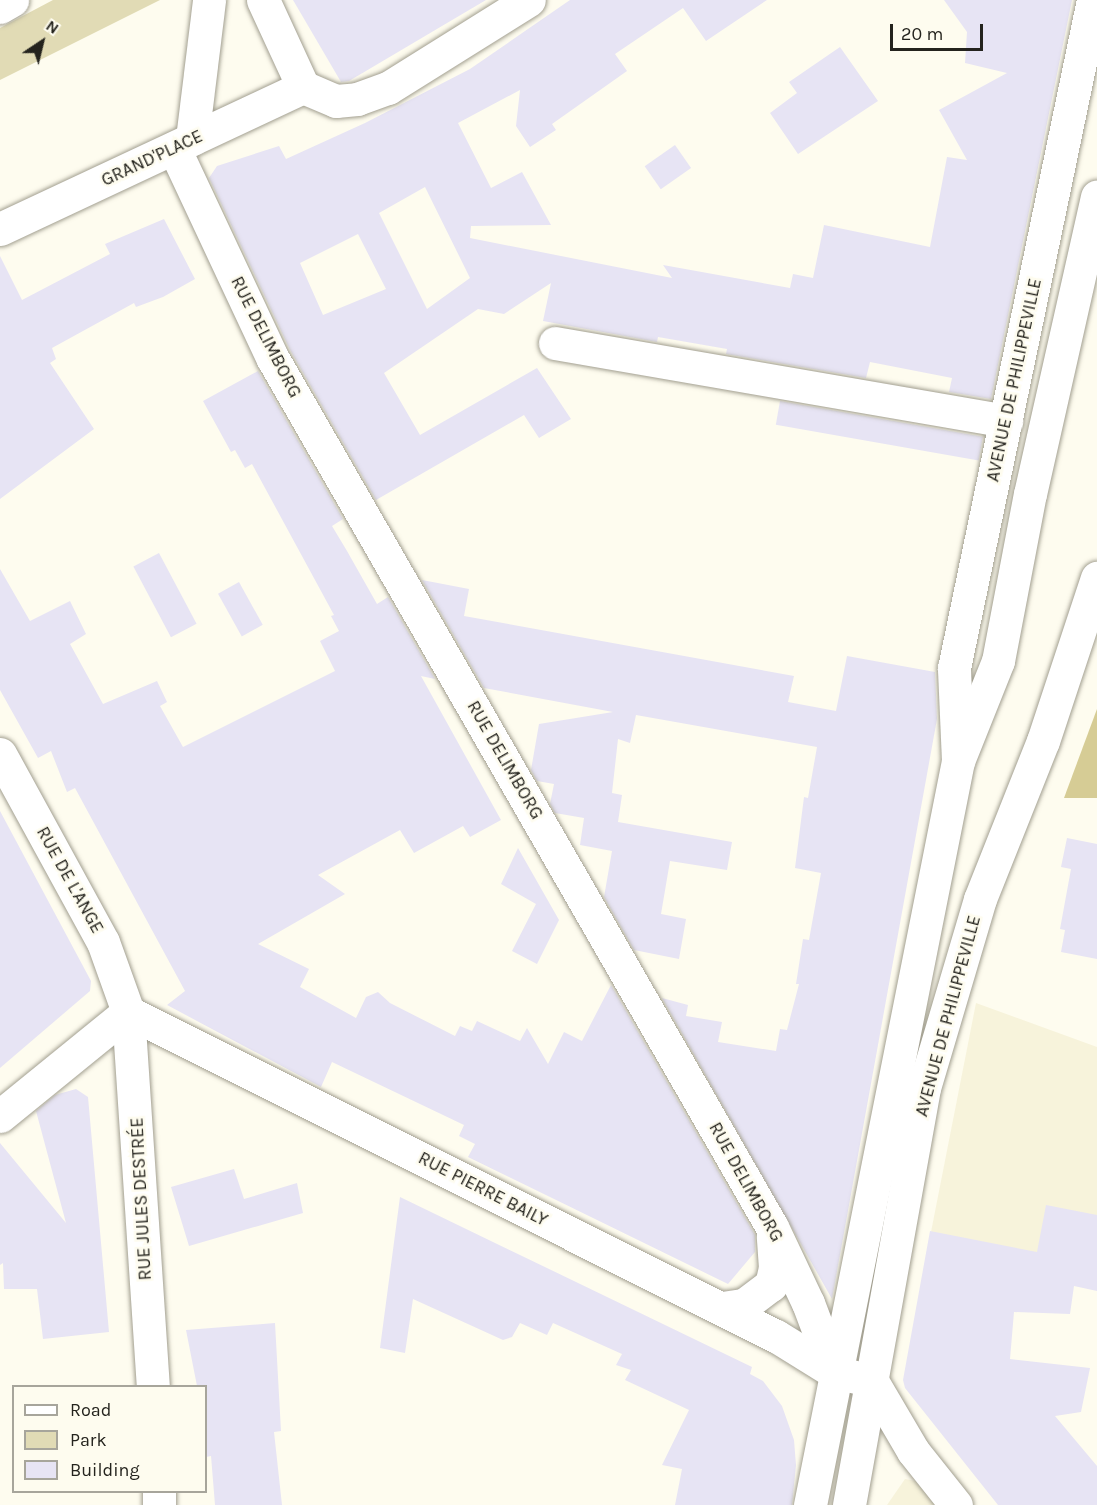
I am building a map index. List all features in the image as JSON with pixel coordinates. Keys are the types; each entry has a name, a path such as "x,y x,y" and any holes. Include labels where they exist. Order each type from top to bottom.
{"street":[{"path":"0,7 12,0"},
{"path":"183,144 209,0"},
{"path":"262,0 303,87 336,101 357,99 388,88 529,0"},
{"name":"AVENUE DE PHILIPPEVILLE","path":"958,761 954,668 1093,0"},
{"name":"GRAND'PLACE","path":"0,229 303,87"},
{"name":"RUE DELIMBORG","path":"183,144 273,359 772,1227 808,1303 834,1372"},
{"name":"AVENUE DE PHILIPPEVILLE","path":"810,1505 834,1372 958,761 998,661 1030,494 1097,196"},
{"path":"555,343 1006,421"},
{"name":"AVENUE DE PHILIPPEVILLE","path":"849,1505 924,1088 980,899 1043,741 1097,578"},
{"name":"RUE DE L'ANGE","path":"0,754 103,942 128,1012"},
{"path":"0,1116 128,1012"},
{"name":"RUE PIERRE BAILY","path":"128,1012 777,1336 834,1372 872,1381"},
{"name":"RUE JULES DESTRÉE","path":"128,1012 153,1385"},
{"path":"722,1308 744,1305 771,1285 775,1268 772,1227"},
{"path":"872,1381 913,1451 956,1505"}],"shaded area":[{"path":"1097,709 1097,798 1064,798"},
{"path":"976,1003 1097,1047 1097,1278 931,1232"},
{"path":"905,1479 941,1486 954,1505 887,1505"}],"green space":[{"path":"53,0 160,0 0,80 0,28"}],"building":[{"path":"293,0 486,0 349,81 341,82"},
{"path":"570,0 767,0 706,41 683,8 615,54 627,71 552,124 556,130 530,147 516,126 520,90 458,123 491,188 522,172 551,225 471,226 470,238 672,278 663,265 790,288 793,274 813,278 824,225 930,247 947,157 967,160 939,110 1007,73 965,63 967,32 944,0 1072,0 991,399 949,392 952,378 870,362 866,378 726,354 727,349 658,337 657,342 543,321 551,283 504,314 478,309 384,373 420,435 537,368 571,419 539,438 524,415 376,500 290,350 209,178 217,166 279,146 286,159 365,123 470,69","holes":["425,187 470,278 427,309 379,213","358,234 386,289 323,315 300,263"]},
{"path":"840,47 878,101 798,154 770,113 797,93 789,82"},
{"path":"675,145 691,168 661,189 645,166"},
{"path":"164,219 195,279 163,297 136,307 134,303 52,348 56,359 50,363 94,429 0,499 0,256 22,300 110,254 105,244"},
{"path":"258,371 343,519 332,526 377,604 388,597 435,679 421,676 501,820 470,837 463,826 414,853 400,830 318,875 345,894 258,944 309,969 300,987 356,1018 366,997 378,992 390,1003 455,1036 460,1026 472,1031 477,1021 520,1041 527,1028 548,1064 564,1032 582,1041 611,985 755,1235 755,1252 728,1284 468,1157 475,1144 459,1136 464,1125 332,1062 321,1087 167,1005 185,991 75,788 67,792 51,751 38,758 0,690 0,569 30,621 70,601 86,634 70,644 103,704 157,681 167,702 160,706 183,747 335,671 320,641 339,631 331,616 334,615 252,464 245,468 235,450 231,452 203,401"},
{"path":"780,401 983,437 979,460 776,425"},
{"path":"159,553 197,624 171,637 133,567"},
{"path":"422,580 469,589 464,616 794,676 788,702 836,711 847,656 935,672 937,719 832,1299 662,998 688,1005 686,1016 722,1022 718,1042 776,1051 780,1029 787,1030 799,984 796,984 803,939 809,940 821,873 795,868 804,797 808,798 817,747 636,715 630,743 618,739 612,793 622,795 618,822 732,842 727,870 670,861 661,914 686,919 679,959 634,950 604,897 612,851 580,845 584,818 555,813 550,804 554,784 537,781 531,770 539,724 613,712 484,688"},
{"path":"239,582 263,625 242,636 218,594"},
{"path":"0,811 91,981 90,991 0,1068"},
{"path":"1067,838 1097,844 1097,959 1061,952 1065,930 1060,929 1071,869 1061,867"},
{"path":"518,848 559,920 537,964 512,951 536,904 501,884"},
{"path":"76,1089 88,1097 109,1332 43,1339 37,1289 4,1289 3,1263 0,1265 0,1143 66,1223 36,1111 55,1095"},
{"path":"234,1169 244,1199 297,1183 303,1213 189,1246 171,1187"},
{"path":"400,1197 752,1367 750,1374 763,1381 782,1406 794,1440 796,1465 792,1505 675,1505 682,1469 662,1465 689,1410 625,1380 631,1370 616,1365 622,1354 553,1323 547,1335 520,1323 512,1337 503,1340 413,1299 405,1353 380,1348"},
{"path":"1046,1205 1097,1215 1097,1291 1074,1286 1070,1314 1014,1312 1010,1359 1090,1368 1081,1412 1055,1416 1097,1466 1097,1505 998,1505 905,1388 903,1380 930,1231 1037,1252"},
{"path":"275,1323 281,1431 274,1432 282,1505 215,1505 211,1456 207,1457 207,1385 197,1385 186,1330"}]}
